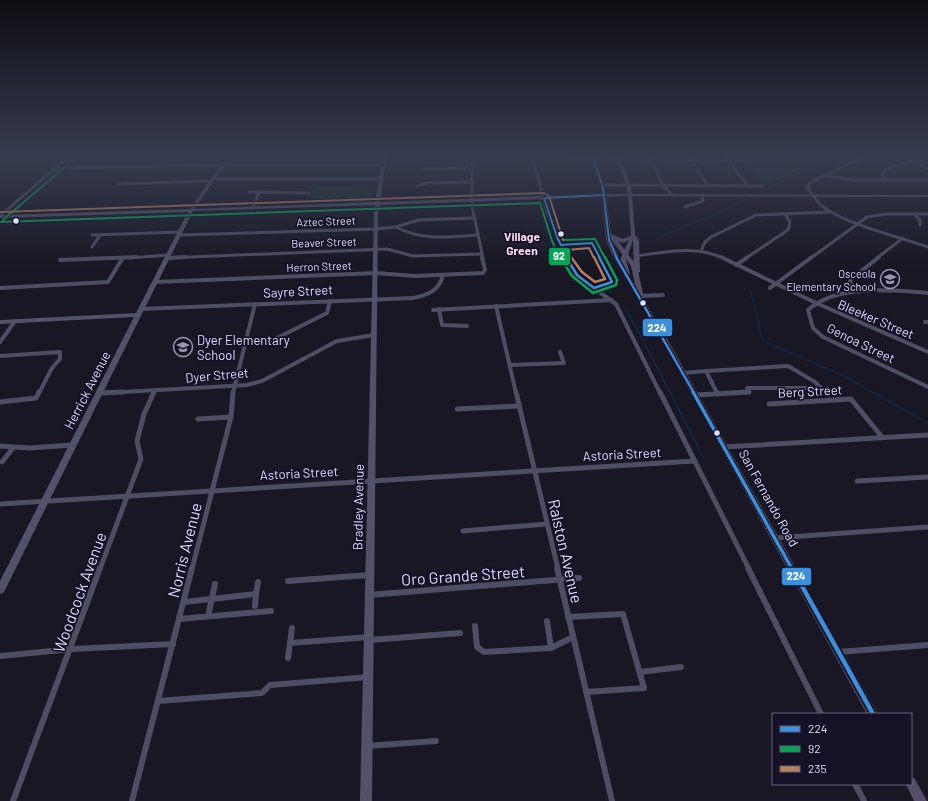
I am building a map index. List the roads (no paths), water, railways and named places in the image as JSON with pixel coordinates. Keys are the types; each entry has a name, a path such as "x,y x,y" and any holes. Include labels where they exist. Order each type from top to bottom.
{"main road":[{"path":"0,216 27,192"},
{"name":"Herrick Avenue","path":"0,590 190,210 203,192"},
{"name":"Bradley Avenue","path":"366,801 370,639 369,575 376,273 376,204 378,192"},
{"path":"0,216 604,195 928,196"},
{"path":"604,195 609,240 617,258 635,289"},
{"name":"San Fernando Road","path":"630,195 631,236 625,253 624,266 635,289 683,372 872,713"},
{"path":"608,232 625,253 637,272"},
{"path":"612,237 623,241 631,236"},
{"name":"San Fernando Road","path":"631,236 636,240 637,272 640,296"},
{"name":"Sayre Street","path":"0,322 140,312"},
{"path":"912,785 921,801"}],"street":[{"path":"252,192 309,193"},
{"path":"472,192 473,218 481,254"},
{"path":"542,192 547,212 572,270 578,277 612,300 691,456 695,461 821,713"},
{"path":"811,192 831,212 928,247"},
{"path":"252,208 258,193"},
{"path":"685,207 702,201 702,195"},
{"path":"701,251 705,242 711,237 751,217 763,214 831,212"},
{"path":"736,265 788,230 791,225 790,219 785,214"},
{"path":"914,214 920,220 920,225"},
{"path":"770,288 867,217 878,215 928,214"},
{"name":"Aztec Street","path":"92,235 376,229 396,227 418,220 473,218"},
{"path":"396,227 409,234 427,237 477,235"},
{"path":"92,247 100,235"},
{"path":"859,292 851,285 850,280 903,238"},
{"name":"Beaver Street","path":"60,260 376,249 387,249 413,256 481,254"},
{"name":"Bleeker Street","path":"636,256 685,249 716,255 816,304 928,352"},
{"name":"Herron Street","path":"155,282 376,273 415,276 483,273 485,271 481,254"},
{"path":"0,288 108,282 122,259"},
{"name":"Sayre Street","path":"140,312 255,304 425,296 435,291 441,285 443,275"},
{"path":"816,304 832,296 859,292 928,294"},
{"path":"640,296 663,295"},
{"path":"433,310 612,300"},
{"path":"245,342 271,340 319,318 326,313 330,301"},
{"name":"Norris Avenue","path":"132,801 231,417 231,399 255,304"},
{"name":"Genoa Street","path":"816,304 810,307 808,313 813,328 823,337 928,387"},
{"name":"Ralston Avenue","path":"496,306 612,801"},
{"path":"439,309 442,325 467,326"},
{"path":"0,342 15,321"},
{"name":"Dyer Street","path":"99,393 234,386 262,381 337,341 374,334"},
{"path":"0,356 60,352 60,359 52,368 36,398 0,402"},
{"path":"510,365 564,363 560,352"},
{"path":"683,372 788,366 815,382 821,388 747,388 750,392 695,395"},
{"path":"706,371 718,394"},
{"name":"Woodcock Avenue","path":"13,801 72,649 141,460 137,441 144,414 155,390"},
{"name":"Berg Street","path":"769,404 851,399 882,436"},
{"path":"457,409 519,406"},
{"path":"198,419 231,417"},
{"path":"724,447 882,436 928,435"},
{"path":"0,446 13,448 73,445"},
{"path":"2,462 13,448"},
{"name":"Astoria Street","path":"0,504 213,489 695,461"},
{"path":"857,481 928,477"},
{"path":"463,531 547,524"},
{"path":"775,538 928,527"},
{"path":"0,575 8,574"},
{"path":"288,581 369,575"},
{"name":"Oro Grande Street","path":"369,595 579,578"},
{"path":"255,606 258,582"},
{"path":"209,612 216,584"},
{"path":"184,602 212,601 225,596 256,594"},
{"path":"179,619 271,611"},
{"path":"568,617 623,614 644,688 586,692"},
{"path":"547,621 551,648"},
{"path":"475,626 477,647 484,652 551,648 573,637"},
{"path":"288,658 292,628"},
{"path":"290,643 460,633"},
{"path":"0,656 72,649 173,644"},
{"path":"838,652 928,645"},
{"path":"640,672 681,667"},
{"path":"158,701 262,693 270,685 369,677"},
{"path":"367,746 436,741"},
{"path":"856,785 864,801"}],"waterway":[{"path":"661,236 711,216 749,198"},
{"path":"599,281 612,293"},
{"path":"751,292 762,339 767,343 842,375 928,423"},
{"path":"627,310 703,456"}],"place":[{"name":"Osceola Elementary School","path":"890,279"},
{"name":"Dyer Elementary School","path":"183,347"}],"district":[{"name":"Village Green","path":"522,243"}]}
